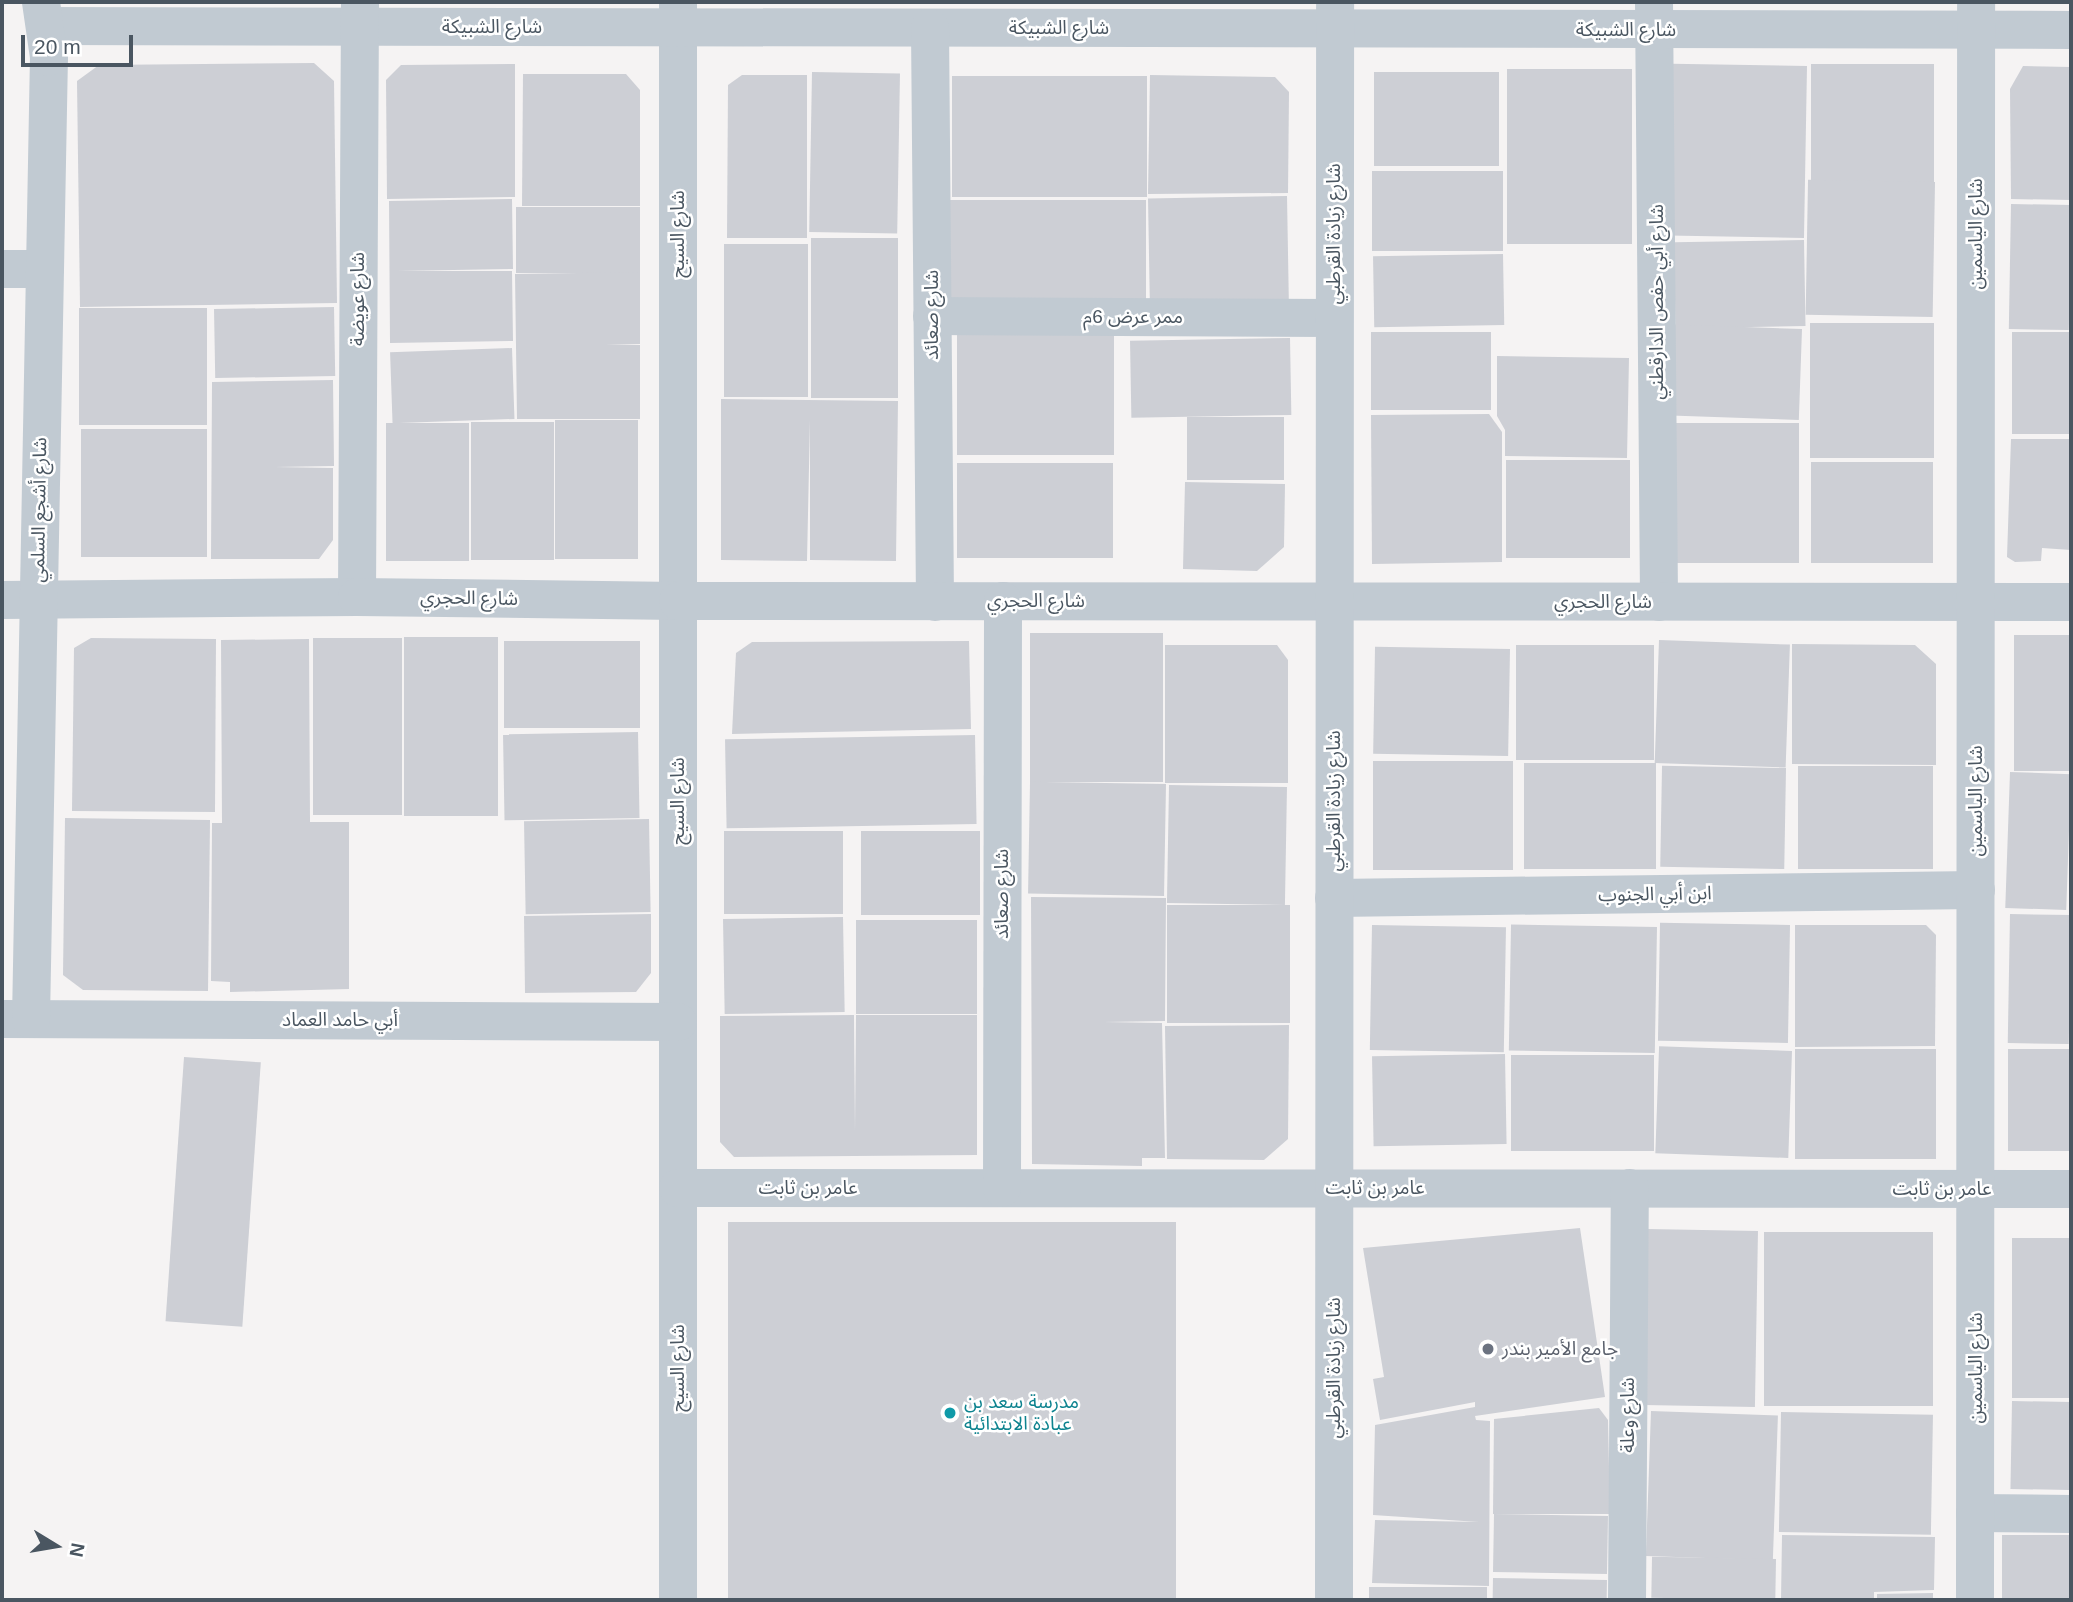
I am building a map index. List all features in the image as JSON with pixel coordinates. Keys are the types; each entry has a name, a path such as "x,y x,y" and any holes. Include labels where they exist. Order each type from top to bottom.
{"street":[{"name":"شارع الشبيكة","path":"44,14 678,15 930,28 1018,15 1976,16 2071,30"},
{"name":"شارع أشجع السلمي","path":"17,1019 20,600 44,269 49,57 44,14"},
{"name":"شارع عويضة","path":"357,597 360,14"},
{"name":"شارع السيح","path":"678,15 678,1600"},
{"name":"شارع زيادة القرطبي","path":"1334,1600 1335,15"},
{"name":"شارع أبي حفص الدارقطني","path":"1654,16 1659,601"},
{"name":"شارع الياسمين","path":"1975,1600 1976,16"},
{"name":"شارع صعائد","path":"930,28 935,601"},
{"path":"2,269 44,269"},
{"name":"ممر عرض 6م","path":"932,316 1334,317"},
{"name":"شارع الحجري","path":"20,600 357,597 678,601 2071,602"},
{"name":"شارع صعائد","path":"1002,1188 1003,601"},
{"name":"ابن أبي الجنوب","path":"1334,898 1976,890"},
{"name":"أبي حامد العماد","path":"17,1019 678,1022"},
{"name":"عامر بن ثابت","path":"678,1188 2071,1189"},
{"name":"شارع وعلة","path":"1627,1600 1630,1188"},
{"path":"1975,1513 2071,1514"}],"building":[{"path":"314,63 334,81 337,303 80,307 77,81 99,65"},
{"path":"515,64 515,197 387,199 386,80 401,65"},
{"path":"1672,64 1807,66 1804,238 1669,236"},
{"path":"1811,64 1934,64 1934,183 1811,183"},
{"path":"2023,66 2071,67 2071,200 2011,199 2010,89"},
{"path":"1507,69 1632,69 1632,244 1507,244"},
{"path":"812,72 900,74 897,234 809,232"},
{"path":"1374,72 1499,72 1499,166 1374,166"},
{"path":"523,74 626,74 640,90 640,206 522,206"},
{"path":"742,75 807,75 807,238 727,238 728,85"},
{"path":"1150,75 1275,77 1289,92 1288,193 1148,194"},
{"path":"952,76 1147,76 1147,197 952,197"},
{"path":"1372,171 1503,171 1503,251 1372,251"},
{"path":"1808,180 1935,182 1933,317 1806,315"},
{"path":"1287,196 1289,300 1150,302 1148,198"},
{"path":"512,199 513,269 397,271 512,271 513,341 390,343 389,201"},
{"path":"950,200 1146,200 1146,301 950,301"},
{"path":"2011,204 2071,205 2069,330 2009,329"},
{"path":"516,207 640,207 640,273 516,273"},
{"path":"811,238 898,238 898,398 811,398"},
{"path":"1804,240 1806,326 1676,328 1674,242"},
{"path":"724,244 808,244 808,397 724,397"},
{"path":"1503,254 1504,325 1374,327 1373,256"},
{"path":"640,272 640,344 606,344 640,345 640,419 517,419 515,274"},
{"path":"334,307 335,376 215,378 214,309"},
{"path":"79,308 207,308 207,425 79,425"},
{"path":"1810,323 1934,323 1934,458 1810,458"},
{"path":"1674,325 1802,329 1799,420 1671,415"},
{"path":"1371,332 1491,332 1491,410 1371,410"},
{"path":"2012,332 2071,332 2071,434 2012,434"},
{"path":"957,333 1114,333 1114,455 957,455"},
{"path":"1290,338 1291,415 1131,418 1130,341"},
{"path":"512,348 514,419 393,423 390,352"},
{"path":"1497,356 1629,358 1627,458 1505,456 1505,430 1497,416"},
{"path":"333,380 334,466 275,467 333,468 333,540 319,559 211,559 212,382"},
{"path":"721,399 898,401 896,561 810,560 810,420 807,561 721,560"},
{"path":"1489,414 1502,432 1502,562 1372,564 1371,415"},
{"path":"1187,417 1284,417 1284,480 1187,480"},
{"path":"555,420 638,420 638,559 555,559"},
{"path":"471,422 554,422 554,560 471,560"},
{"path":"386,423 469,423 469,561 386,561"},
{"path":"1675,423 1799,423 1799,563 1675,563"},
{"path":"81,429 207,429 207,557 81,557"},
{"path":"2011,439 2071,439 2071,550 2042,548 2041,561 2015,562 2007,557"},
{"path":"1506,460 1630,460 1630,558 1506,558"},
{"path":"1811,462 1933,462 1933,563 1811,563"},
{"path":"957,463 1113,463 1113,558 957,558"},
{"path":"1185,482 1285,484 1284,547 1257,571 1183,569"},
{"path":"1030,633 1163,633 1163,782 1030,782"},
{"path":"2014,635 2071,635 2071,771 2014,771"},
{"path":"404,637 498,637 498,816 404,816"},
{"path":"91,638 216,639 215,812 72,811 74,648"},
{"path":"313,638 402,638 402,815 313,815"},
{"path":"309,639 310,822 349,822 349,989 230,992 230,982 211,981 212,823 222,823 221,640"},
{"path":"1659,640 1790,645 1786,767 1655,763"},
{"path":"504,641 640,641 640,728 504,728"},
{"path":"969,641 971,729 732,734 736,653 752,642"},
{"path":"1792,644 1915,645 1936,664 1936,765 1792,764"},
{"path":"1165,645 1277,645 1288,660 1288,783 1165,783"},
{"path":"1516,645 1654,645 1654,760 1516,760"},
{"path":"1375,647 1510,649 1508,756 1373,754"},
{"path":"638,732 640,818 505,820 503,734"},
{"path":"975,735 977,824 727,828 725,739"},
{"path":"1373,761 1513,761 1513,870 1373,870"},
{"path":"1524,763 1656,763 1656,869 1524,869"},
{"path":"1662,766 1786,768 1784,869 1660,867"},
{"path":"1798,766 1933,766 1933,869 1798,869"},
{"path":"2010,772 2071,774 2066,910 2005,908"},
{"path":"1030,782 1166,784 1164,896 1028,894"},
{"path":"1169,785 1287,787 1285,905 1167,903"},
{"path":"65,818 210,820 208,991 83,990 63,975"},
{"path":"649,819 651,912 526,914 524,821"},
{"path":"724,831 843,831 843,914 724,914"},
{"path":"861,831 980,831 980,915 861,915"},
{"path":"1031,897 1166,898 1165,1021 1104,1022 1162,1023 1165,1158 1142,1158 1142,1166 1032,1164"},
{"path":"1167,905 1290,905 1290,1023 1167,1023"},
{"path":"651,914 651,973 636,992 525,993 524,916"},
{"path":"2010,914 2071,915 2069,1044 2008,1043"},
{"path":"843,917 845,1012 725,1014 723,919"},
{"path":"856,920 977,920 977,1014 856,1014"},
{"path":"1660,923 1790,925 1788,1043 1658,1041"},
{"path":"1511,924 1657,927 1655,1053 1509,1050"},
{"path":"1372,925 1506,927 1504,1052 1370,1050"},
{"path":"1795,925 1926,925 1936,935 1935,1046 1795,1047"},
{"path":"854,1015 855,1132 856,1015 977,1015 977,1155 734,1157 720,1142 720,1016"},
{"path":"1289,1025 1288,1139 1264,1160 1167,1159 1165,1026"},
{"path":"1659,1046 1792,1051 1788,1158 1655,1153"},
{"path":"1795,1049 1936,1049 1936,1159 1795,1159"},
{"path":"2008,1049 2071,1049 2071,1151 2008,1151"},
{"path":"1505,1054 1507,1144 1374,1146 1372,1056"},
{"path":"1511,1055 1654,1055 1654,1151 1511,1151"},
{"path":"184,1057 261,1062 242,1327 166,1321"},
{"name":"مدرسة سعد بن عبادة الابتدائية","path":"728,1222 1176,1222 1176,1600 728,1600"},
{"name":"جامع الأمير بندر","path":"1580,1228 1605,1397 1475,1416 1476,1420 1490,1421 1489,1586 1372,1583 1375,1520 1479,1522 1373,1515 1375,1425 1475,1407 1475,1402 1380,1420 1373,1379 1384,1377 1363,1248"},
{"path":"1647,1229 1758,1231 1755,1407 1644,1405"},
{"path":"1764,1232 1933,1232 1933,1406 1764,1406"},
{"path":"2012,1238 2071,1238 2071,1398 2012,1398"},
{"path":"2012,1401 2071,1402 2069,1490 2010,1489"},
{"path":"1599,1408 1608,1420 1610,1514 1493,1514 1494,1419"},
{"path":"1651,1411 1778,1415 1773,1560 1646,1556"},
{"path":"1781,1412 1933,1415 1931,1535 1779,1532"},
{"path":"1494,1514 1608,1516 1607,1574 1493,1572"},
{"path":"1782,1535 1935,1537 1934,1590 1874,1592 1874,1600 1781,1600"},
{"path":"2002,1535 2071,1535 2071,1600 2002,1600"},
{"path":"1652,1557 1776,1559 1775,1600 1651,1598"},
{"path":"1493,1578 1607,1580 1607,1600 1493,1600"},
{"path":"1369,1587 1487,1587 1487,1600 1369,1600"},
{"path":"1933,1593 1933,1600 1877,1600 1877,1594"}],"place":[{"name":"جامع الأمير بندر","path":"1488,1349"},
{"name":"مدرسة سعد بن عبادة الابتدائية","path":"950,1413"}]}
